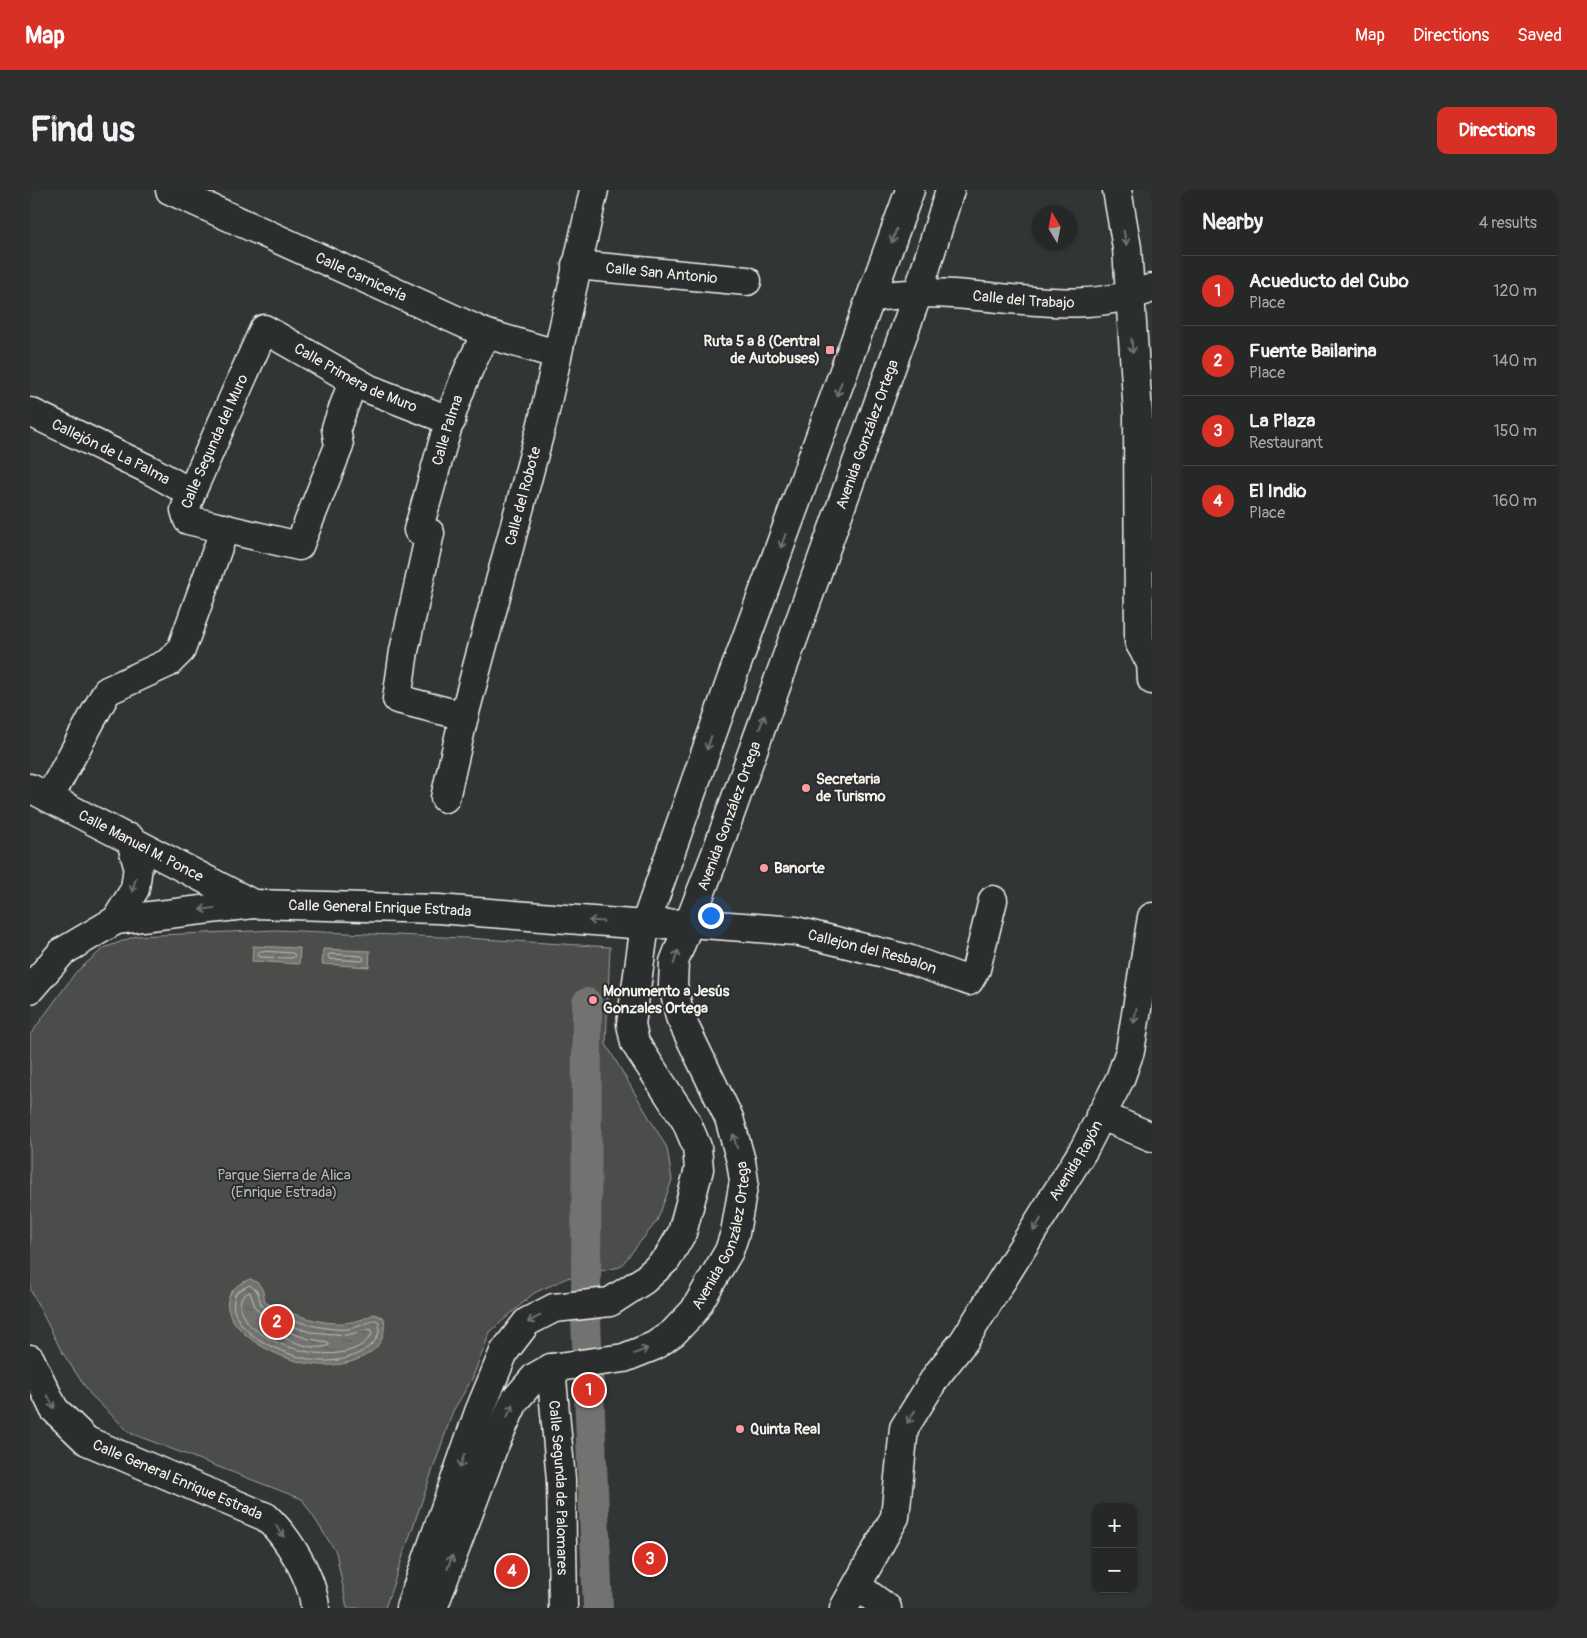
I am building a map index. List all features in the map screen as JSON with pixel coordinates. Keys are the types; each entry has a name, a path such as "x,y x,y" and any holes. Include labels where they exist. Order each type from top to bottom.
{"street":[{"name":"Calle Carnicería","path":"170,190 487,334 556,354"},
{"name":"Calle del Robote","path":"445,798 464,716 542,420 594,190"},
{"path":"410,1608 479,1412 504,1352 527,1322 554,1308 610,1302 644,1280 667,1260 682,1233 699,1169 697,1147 686,1121 635,1043 631,1024 645,925 730,683 873,297 910,190"},
{"name":"Avenida González Ortega","path":"433,1608 493,1448 514,1400 535,1377 551,1368 624,1358 654,1346 673,1333 694,1311 729,1251 735,1233 744,1181 741,1161 729,1118 680,1017 673,985 674,962 918,293 950,190"},
{"path":"1117,190 1127,248 1140,293 1145,415 1138,642 1152,668"},
{"name":"Calle San Antonio","path":"576,265 747,282"},
{"name":"Calle del Trabajo","path":"873,297 918,293 1076,304 1140,293"},
{"name":"Calle Primera de Muro","path":"264,329 353,381 451,421"},
{"name":"Calle Segunda del Muro","path":"225,528 188,520 185,510 254,346 264,329"},
{"name":"Calle Palma","path":"464,716 396,699 406,641 430,533 418,530 451,421 475,353 487,334"},
{"path":"39,793 107,691 168,664 181,650 225,528 299,546 339,446 336,428 353,381"},
{"name":"Callejón de La Palma","path":"30,412 150,470 191,493"},
{"name":"Calle Manuel M. Ponce","path":"39,793 130,838 253,904"},
{"name":"Calle General Enrique Estrada","path":"116,920 134,889 137,874 138,866 130,838"},
{"name":"Callejon del Resbalon","path":"689,923 796,931 908,959 969,981 976,969 993,900"},
{"name":"Calle General Enrique Estrada","path":"30,988 62,952 116,920 253,904 438,909 645,925 689,923"},
{"name":"Avenida Rayón","path":"850,1597 895,1517 904,1428 937,1375 969,1333 1084,1149 1100,1115 1120,1080 1130,1051 1152,917"},
{"path":"1100,1115 1152,1137"},
{"name":"Calle General Enrique Estrada","path":"30,1358 54,1409 87,1441 266,1517 280,1529 309,1581 315,1608"},
{"name":"Calle Segunda de Palomares","path":"551,1368 561,1480 563,1608"},
{"path":"850,1597 887,1608"}],"green space":[{"name":"Parque Sierra de Alica (Enrique Estrada)","path":"276,930 466,938 610,947 606,1044 667,1148 672,1180 657,1221 620,1267 567,1278 534,1293 490,1332 472,1379 453,1411 385,1608 347,1608 336,1552 302,1499 130,1433 90,1394 62,1352 30,1289 30,1035 76,972 104,948 136,936"}],"water":[{"path":"253,946 300,948 299,964 252,961"},
{"path":"323,949 370,951 369,967 322,964"},
{"path":"250,1279 261,1288 265,1302 279,1309 304,1317 334,1323 354,1322 374,1314 384,1318 382,1339 373,1351 341,1364 312,1364 283,1356 257,1343 238,1327 228,1309 231,1292"}],"waterway":[{"path":"587,1003 586,1319 598,1608"}],"place":[{"name":"Ruta 5 a 8 (Central de Autobuses)","path":"830,350"},
{"name":"Secretaria de Turismo","path":"806,788"},
{"name":"Banorte","path":"764,868"},
{"name":"Monumento a Jesús Gonzales Ortega","path":"593,1000"},
{"name":"Fuente Bailarina","path":"277,1322"},
{"name":"Acueducto del Cubo","path":"589,1390"},
{"name":"Quinta Real","path":"740,1429"},
{"name":"La Plaza","path":"650,1559"},
{"name":"El Indio","path":"512,1571"}]}
